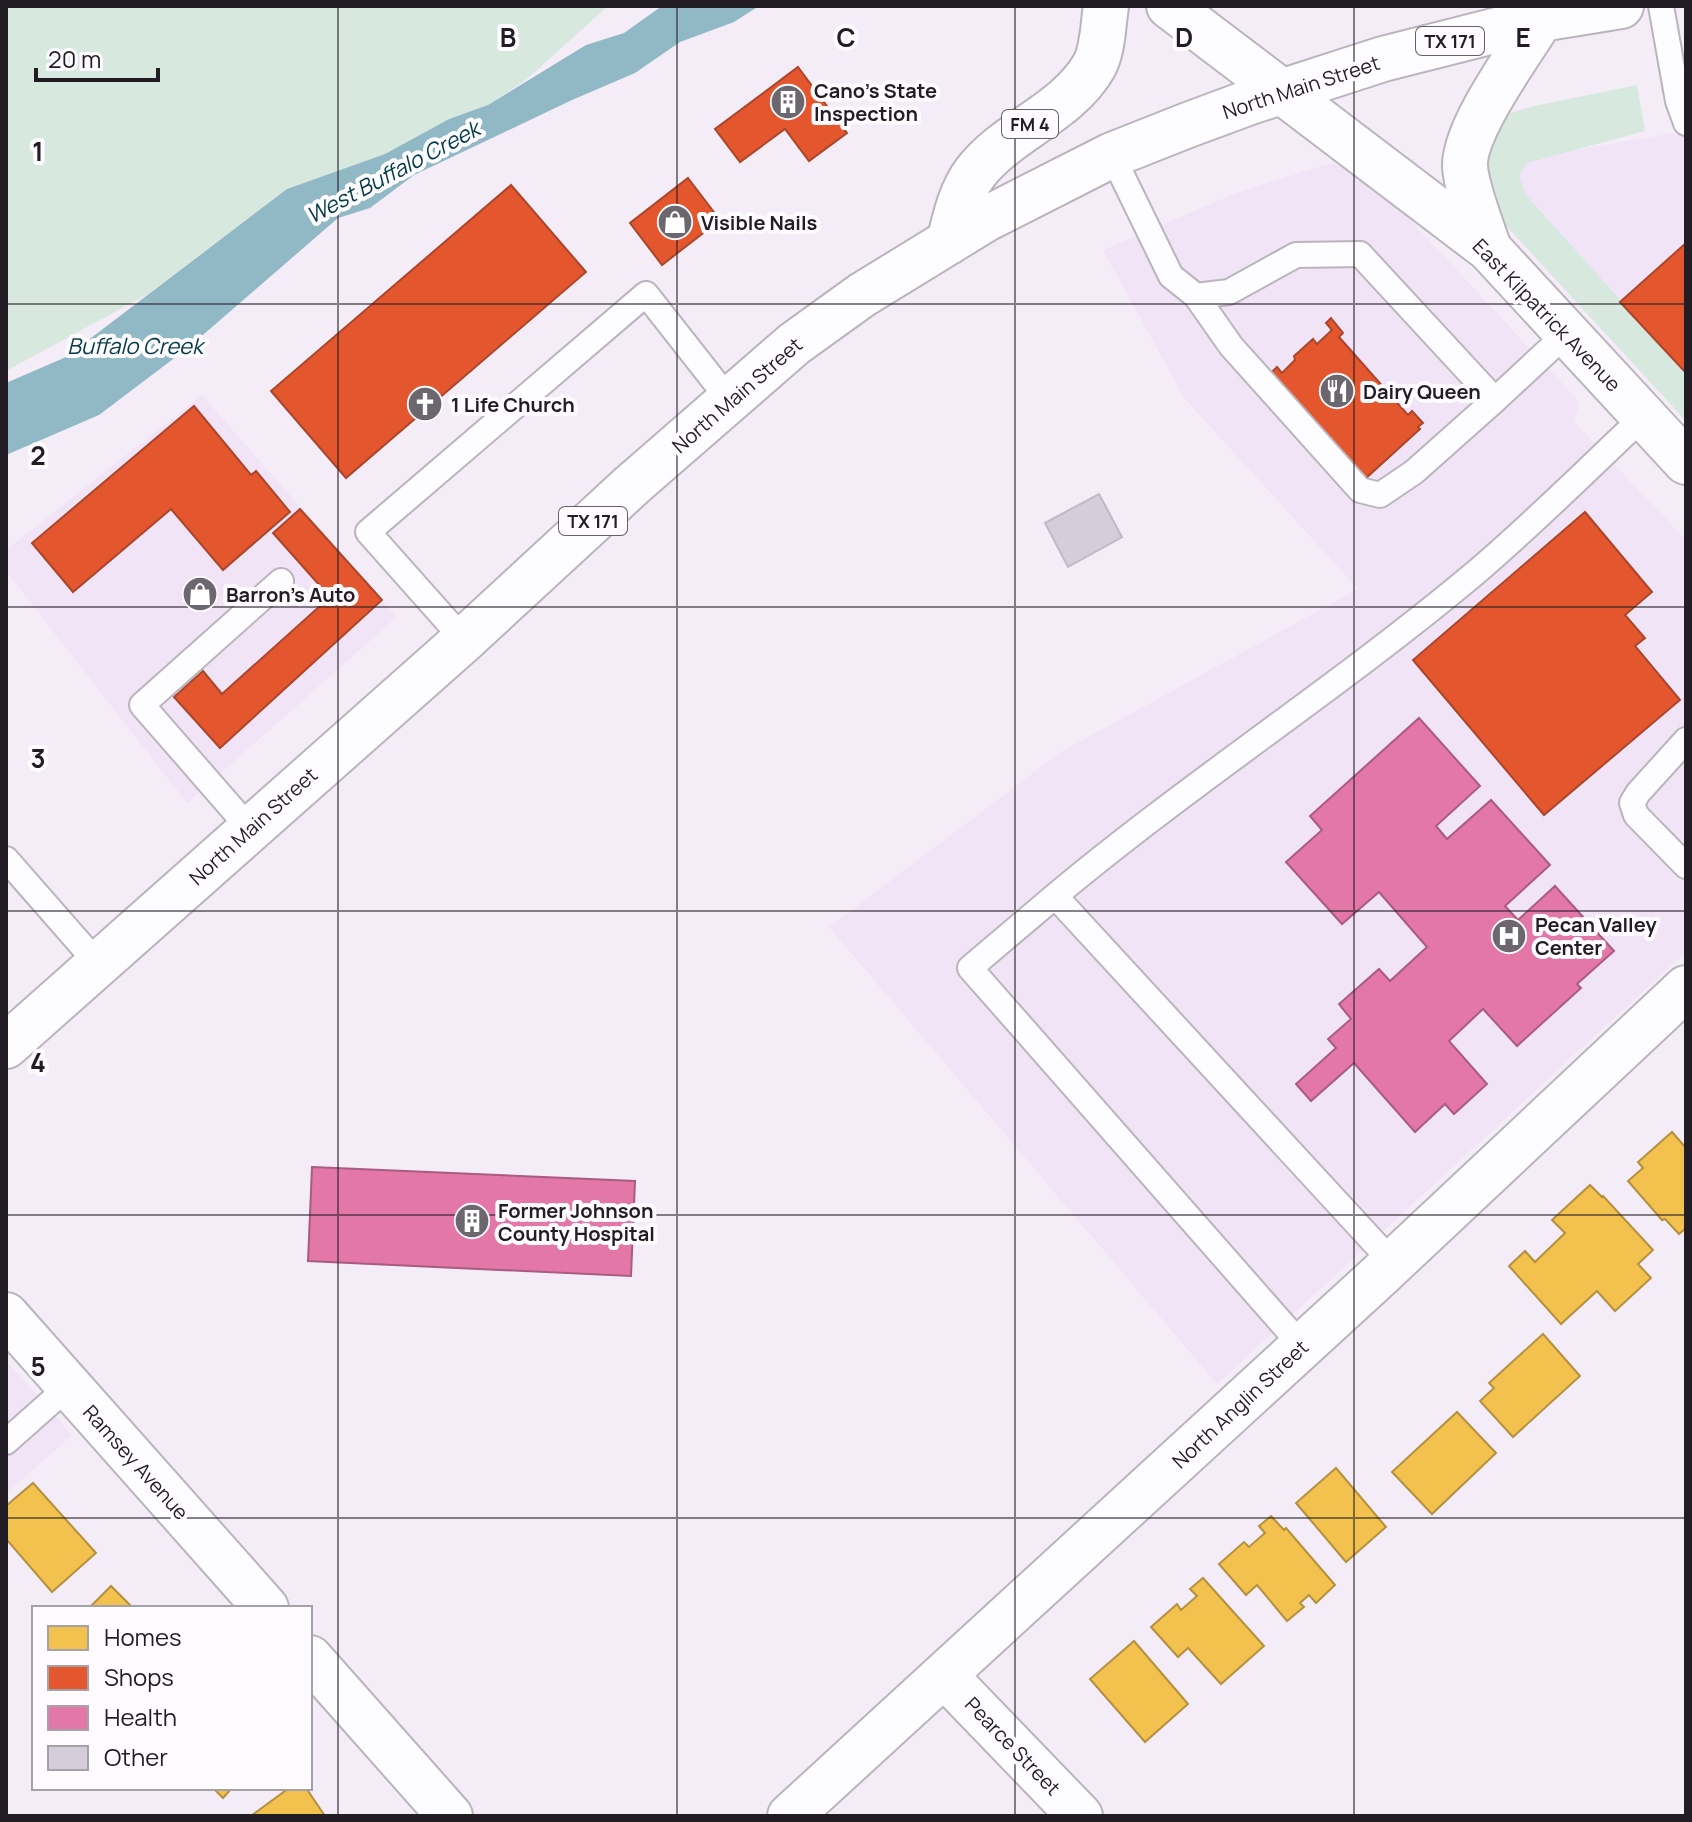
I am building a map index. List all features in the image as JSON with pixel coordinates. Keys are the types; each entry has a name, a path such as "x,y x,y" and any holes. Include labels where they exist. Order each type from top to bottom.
{"main road":[{"name":"FM 4","path":"949,242 963,196 975,173 1029,124 1080,85 1096,64 1106,6"},
{"name":"East Kilpatrick Avenue","path":"1169,6 1489,249 1686,462"},
{"name":"North Main Street","path":"6,1046 464,640 632,485 805,336 862,295 986,219 1112,155 1284,91 1383,59 1541,19 1609,7"},
{"path":"1489,249 1465,165 1471,138 1485,109 1541,19"},
{"name":"North Anglin Street","path":"790,1816 1393,1263 1686,988"},
{"name":"Ramsey Avenue","path":"6,1315 264,1606"},
{"path":"312,1660 450,1816"},
{"name":"Pearce Street","path":"945,1676 1080,1816"}],"lane":[{"path":"1661,6 1678,101 1686,123"},
{"path":"1112,155 1171,276 1196,296 1231,346 1360,490 1380,495 1414,472 1567,333"},
{"path":"1196,296 1229,292 1296,255 1360,254 1495,400"},
{"path":"464,640 368,532 646,294 730,401"},
{"path":"1302,1346 970,968 1114,846 1294,713 1475,573 1644,416"},
{"path":"250,829 142,705 281,581"},
{"path":"1686,740 1632,803 1636,815 1686,866"},
{"path":"6,859 98,964"},
{"path":"1055,896 1393,1263"},
{"path":"6,1442 69,1386"}],"shaded area":[{"path":"1686,131 1686,421 1491,210 1514,160"},
{"path":"1327,164 1343,164 1385,193 1576,398 1579,406 1574,422 1686,540 1686,952 1217,1384 829,927 1061,752 1358,589 1185,399 1103,250 1236,193"},
{"name":"Barron's Auto","path":"202,395 397,617 187,803 6,571 6,550"},
{"path":"6,1361 72,1435 6,1494"}],"green space":[{"path":"6,6 608,6 527,79 488,105 449,119 385,154 287,189 148,294 6,371"},
{"path":"1637,85 1645,131 1527,163 1519,176 1526,195 1686,373 1686,421 1489,207 1485,149 1496,121 1507,114 1534,106"}],"water":[{"name":"Buffalo Creek","path":"662,6 759,6 734,22 680,42 635,73 414,175 370,208 338,218 189,347 99,415 6,455 6,383 66,357 287,189 385,154 449,119 488,105 586,45 624,33"}],"building: Homes":[{"path":"1672,1132 1686,1148 1686,1228 1679,1234 1665,1219 1662,1220 1628,1181 1643,1168 1638,1162"},
{"path":"1590,1185 1653,1250 1638,1264 1651,1278 1615,1311 1597,1291 1561,1324 1509,1266 1525,1251 1535,1262 1565,1233 1552,1220"},
{"path":"1543,1334 1580,1376 1513,1437 1480,1401 1494,1388 1489,1383"},
{"path":"1457,1412 1496,1453 1432,1514 1392,1472"},
{"path":"1336,1468 1386,1527 1346,1562 1296,1503"},
{"path":"33,1483 96,1553 52,1592 6,1539 6,1506"},
{"path":"1271,1516 1284,1530 1286,1528 1335,1585 1316,1603 1309,1595 1300,1603 1304,1607 1287,1621 1257,1585 1246,1595 1219,1564 1244,1542 1249,1547 1265,1533 1259,1526"},
{"path":"1203,1578 1264,1646 1221,1684 1188,1648 1178,1657 1151,1627 1177,1604 1181,1610 1197,1596 1190,1589"},
{"path":"111,1586 131,1606 91,1606"},
{"path":"1134,1641 1188,1704 1145,1742 1090,1679"},
{"path":"215,1790 230,1790 223,1798"},
{"path":"286,1790 307,1790 325,1816 251,1816"}],"building: Shops":[{"name":"Cano's State Inspection","path":"798,67 847,133 809,161 785,129 740,162 715,129"},
{"name":"Visible Nails","path":"688,178 720,220 662,265 630,223"},
{"path":"511,185 586,272 346,478 271,391"},
{"path":"1686,243 1686,373 1620,302"},
{"name":"Dairy Queen","path":"1331,318 1343,333 1339,337 1408,415 1412,411 1423,423 1365,479 1299,410 1304,408 1271,373 1277,367 1282,373 1295,360 1294,356 1313,339 1317,344 1332,330 1326,323"},
{"path":"194,406 251,475 256,471 290,512 223,570 171,509 73,592 32,543"},
{"path":"300,509 382,600 220,748 174,697 203,671 222,694 330,597 273,533"},
{"path":"1585,512 1652,592 1625,615 1645,638 1635,646 1680,700 1544,815 1413,660"}],"building: Health":[{"name":"Pecan Valley Center","path":"1419,718 1480,786 1436,826 1447,839 1491,800 1550,865 1505,906 1518,920 1555,886 1614,951 1577,984 1581,988 1517,1046 1483,1009 1449,1041 1487,1084 1454,1114 1445,1104 1415,1132 1354,1063 1311,1101 1296,1084 1336,1048 1328,1039 1351,1019 1339,1004 1379,969 1390,981 1427,947 1379,892 1342,924 1286,862 1322,830 1310,816"},
{"name":"Former Johnson County Hospital","path":"312,1167 635,1181 631,1276 308,1261"}],"building: Other":[{"path":"1099,494 1122,537 1068,567 1045,523"}],"place":[{"name":"Cano's State Inspection","path":"788,102"},
{"name":"Visible Nails","path":"675,222"},
{"name":"Dairy Queen","path":"1337,391"},
{"name":"1 Life Church","path":"425,404"},
{"name":"Barron's Auto","path":"200,594"},
{"name":"Pecan Valley Center","path":"1509,936"},
{"name":"Former Johnson County Hospital","path":"472,1221"}],"water label":[{"name":"West Buffalo Creek","path":"393,172"}]}
